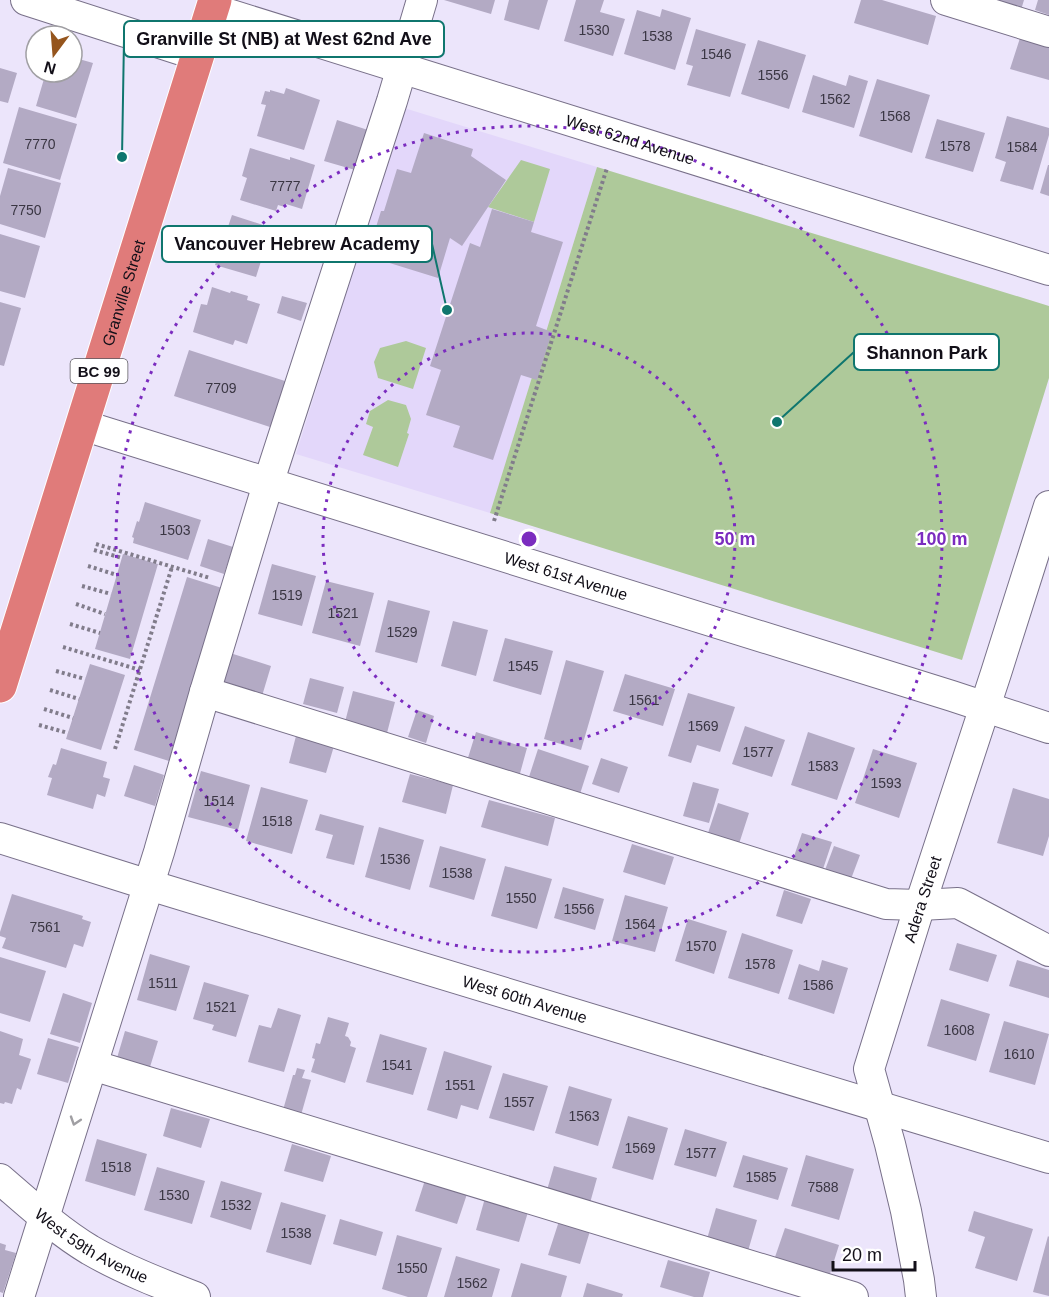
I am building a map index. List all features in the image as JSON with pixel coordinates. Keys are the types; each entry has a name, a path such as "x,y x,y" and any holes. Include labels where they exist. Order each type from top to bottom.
{"highway":[{"name":"Granville Street","path":"0,686 213,5"}],"street":[{"path":"26,0 197,55"},
{"path":"19,1297 149,885 268,484 422,0"},
{"path":"946,0 1049,32"},
{"name":"West 62nd Avenue","path":"213,5 402,68 1049,270"},
{"name":"West 61st Avenue","path":"82,425 1049,728"},
{"name":"Adera Street","path":"921,1297 906,1211 869,1069 1049,506"},
{"path":"205,692 886,904 958,903 1049,951"},
{"name":"West 60th Avenue","path":"0,838 1049,1158"},
{"path":"92,1065 853,1297"},
{"name":"West 59th Avenue","path":"0,1179 44,1217 90,1250 130,1270 195,1297"}],"path":[{"path":"494,521 607,168"},
{"path":"96,544 237,586"},
{"path":"94,550 122,558"},
{"path":"88,566 117,575"},
{"path":"115,749 172,567"},
{"path":"82,586 111,594"},
{"path":"76,604 105,614"},
{"path":"70,624 100,633"},
{"path":"63,647 140,670"},
{"path":"56,671 85,679"},
{"path":"50,690 79,699"},
{"path":"44,709 73,718"},
{"path":"39,725 68,733"}],"shaded area":[{"path":"404,108 597,167 490,513 296,454"}],"green space":[{"path":"521,160 550,169 534,222 488,207"},
{"path":"597,167 1049,306 1049,378 962,660 490,513"},
{"path":"406,341 426,348 413,389 378,378 374,362 380,348"},
{"path":"388,400 406,405 411,419 407,433 409,434 398,467 363,455 373,427 366,424 370,411"}],"building":[{"path":"444,0 495,0 491,14"},
{"path":"509,0 548,0 539,30 504,20"},
{"path":"576,0 604,0 600,12 625,19 613,56 564,41"},
{"path":"861,0 882,0 936,16 928,45 854,23"},
{"path":"995,0 1024,0 1021,10"},
{"path":"1038,0 1049,0 1049,15 1035,10"},
{"path":"662,9 691,18 675,70 624,54 637,10 660,17"},
{"path":"696,29 746,44 730,97 687,85 693,66 686,64"},
{"path":"1020,38 1049,46 1049,80 1010,69"},
{"path":"758,40 806,55 789,109 741,94"},
{"path":"84,60 93,63 76,118 36,106 42,84 84,84"},
{"path":"0,68 17,73 8,103 0,101"},
{"path":"813,75 846,86 849,75 868,81 854,128 802,112"},
{"path":"877,79 930,95 912,153 859,136"},
{"path":"286,88 320,100 304,150 257,136 266,105 261,104 265,91 284,94"},
{"path":"19,107 77,124 60,180 3,163"},
{"path":"1007,116 1049,128 1033,190 1000,181 1006,162 995,158"},
{"path":"937,119 985,133 973,172 925,158"},
{"path":"337,120 368,130 355,170 324,161"},
{"path":"424,133 473,149 471,156 506,180 462,246 450,238 438,278 367,256 397,169 411,173"},
{"path":"250,148 315,165 302,209 286,204 285,207 278,205 276,211 240,200 247,178 242,176"},
{"path":"1049,165 1049,196 1040,193"},
{"path":"8,168 61,183 45,238 0,224 0,196"},
{"path":"492,209 534,222 531,232 563,242 536,326 552,332 537,380 521,375 493,460 453,447 460,426 426,415 441,370 430,366 470,243 480,247"},
{"path":"232,215 266,226 262,238 268,239 256,277 215,265"},
{"path":"0,234 40,246 25,298 0,291"},
{"path":"212,287 248,296 247,300 260,304 247,344 235,340 233,345 193,332 201,304 207,305"},
{"path":"282,296 307,303 301,321 277,313"},
{"path":"0,302 21,308 4,366 0,365"},
{"path":"189,350 288,382 273,428 174,396"},
{"path":"145,502 201,520 188,560 133,543 134,538 132,537"},
{"path":"208,539 233,547 224,574 200,566"},
{"path":"123,554 158,564 130,659 95,649"},
{"path":"272,564 316,576 302,626 258,614"},
{"path":"187,577 222,588 169,761 134,750"},
{"path":"326,581 374,593 360,646 312,633"},
{"path":"388,600 430,611 417,663 375,652"},
{"path":"453,621 488,630 476,676 441,666"},
{"path":"505,638 553,651 541,695 493,681"},
{"path":"230,653 271,666 262,696 221,683"},
{"path":"566,660 604,671 581,750 544,739"},
{"path":"90,664 125,675 101,750 66,739"},
{"path":"625,674 675,689 663,726 613,711"},
{"path":"310,678 344,687 337,713 303,704"},
{"path":"353,691 395,702 387,733 345,722"},
{"path":"688,693 735,707 720,752 697,745 691,763 668,756"},
{"path":"417,710 434,716 426,743 408,737"},
{"path":"745,726 785,740 772,777 732,764"},
{"path":"476,732 527,748 519,777 467,761"},
{"path":"808,732 855,748 837,800 791,785"},
{"path":"296,736 334,746 326,773 289,763"},
{"path":"61,748 107,762 103,777 110,779 105,797 97,794 93,809 47,795 52,778 48,777 53,764 56,765"},
{"path":"538,749 589,766 579,797 528,780"},
{"path":"873,749 917,763 899,818 855,803"},
{"path":"601,758 628,767 619,793 592,784"},
{"path":"134,765 164,775 155,806 124,796"},
{"path":"201,771 250,785 238,830 188,817"},
{"path":"410,774 453,785 446,814 402,802"},
{"path":"693,782 719,789 709,823 683,816"},
{"path":"261,787 308,800 292,854 246,841"},
{"path":"1013,788 1049,799 1049,836 1043,856 997,843"},
{"path":"489,800 555,818 548,846 481,827"},
{"path":"718,803 749,813 738,847 707,836"},
{"path":"320,814 364,826 354,865 326,858 333,835 315,830"},
{"path":"379,827 424,840 410,890 365,877"},
{"path":"802,833 832,842 822,872 792,862"},
{"path":"632,844 674,857 665,885 623,872"},
{"path":"440,846 486,859 474,900 429,887"},
{"path":"834,846 860,855 851,879 825,870"},
{"path":"505,866 552,879 537,929 491,916"},
{"path":"563,887 604,899 595,930 554,918"},
{"path":"784,890 811,899 802,924 776,916"},
{"path":"12,894 83,916 82,919 91,922 83,947 74,944 66,968 2,948 6,938 0,936 0,932"},
{"path":"625,895 668,907 655,952 612,941"},
{"path":"688,919 727,931 714,974 675,961"},
{"path":"742,933 793,950 779,994 728,978"},
{"path":"957,943 997,955 988,982 949,970"},
{"path":"150,954 190,966 176,1011 137,1000"},
{"path":"0,957 46,971 30,1022 0,1013"},
{"path":"822,960 848,968 834,1014 788,999 799,964 819,971"},
{"path":"1017,960 1049,970 1049,998 1009,986"},
{"path":"204,982 249,995 236,1037 212,1030 214,1025 193,1019"},
{"path":"63,993 92,1003 80,1043 50,1034"},
{"path":"941,999 990,1014 976,1061 927,1046"},
{"path":"278,1008 301,1015 284,1072 248,1062 259,1025 271,1028"},
{"path":"328,1017 349,1023 345,1036 351,1042 350,1046 356,1048 345,1083 311,1072 316,1043 320,1044"},
{"path":"1004,1021 1049,1034 1035,1085 989,1072"},
{"path":"0,1031 23,1039 19,1055 31,1059 21,1090 17,1088 12,1104 0,1103"},
{"path":"125,1031 158,1041 150,1067 117,1058"},
{"path":"380,1034 427,1048 413,1095 366,1082"},
{"path":"48,1038 79,1047 68,1083 37,1074"},
{"path":"444,1051 492,1066 478,1110 461,1105 457,1119 427,1110"},
{"path":"297,1068 305,1070 302,1078 311,1080 301,1115 283,1110"},
{"path":"503,1073 548,1086 534,1131 489,1118"},
{"path":"569,1086 612,1099 598,1146 555,1133"},
{"path":"171,1108 210,1119 201,1148 163,1136"},
{"path":"628,1116 668,1128 653,1180 612,1168"},
{"path":"685,1129 727,1142 716,1177 674,1165"},
{"path":"97,1139 147,1154 135,1196 85,1181"},
{"path":"292,1144 331,1156 323,1182 284,1171"},
{"path":"743,1155 788,1168 778,1200 733,1187"},
{"path":"806,1155 854,1169 839,1220 791,1206"},
{"path":"554,1166 597,1178 590,1203 547,1190"},
{"path":"157,1167 205,1181 192,1224 144,1210"},
{"path":"425,1180 467,1194 457,1224 415,1211"},
{"path":"221,1181 262,1193 251,1230 210,1217"},
{"path":"485,1198 528,1212 519,1242 476,1230"},
{"path":"281,1202 326,1215 311,1265 266,1252"},
{"path":"716,1208 757,1220 748,1251 707,1239"},
{"path":"974,1211 1033,1229 1017,1281 975,1268 985,1237 968,1231"},
{"path":"340,1219 383,1232 376,1256 333,1244"},
{"path":"559,1221 590,1231 580,1264 548,1255"},
{"path":"785,1228 839,1245 829,1277 774,1260"},
{"path":"397,1235 442,1248 427,1297 408,1297 382,1289"},
{"path":"1049,1237 1049,1296 1033,1292"},
{"path":"0,1243 6,1245 5,1250 16,1253 3,1293 0,1292"},
{"path":"456,1256 500,1269 492,1297 444,1297"},
{"path":"668,1260 710,1272 703,1297 694,1297 660,1287"},
{"path":"521,1263 567,1276 561,1297 511,1297"},
{"path":"587,1283 623,1294 622,1297 583,1297"}],"place":[{"name":"Granville St (NB) at West 62nd Ave","path":"122,157"},
{"name":"Vancouver Hebrew Academy","path":"447,310"},
{"name":"Shannon Park","path":"777,422"}]}
